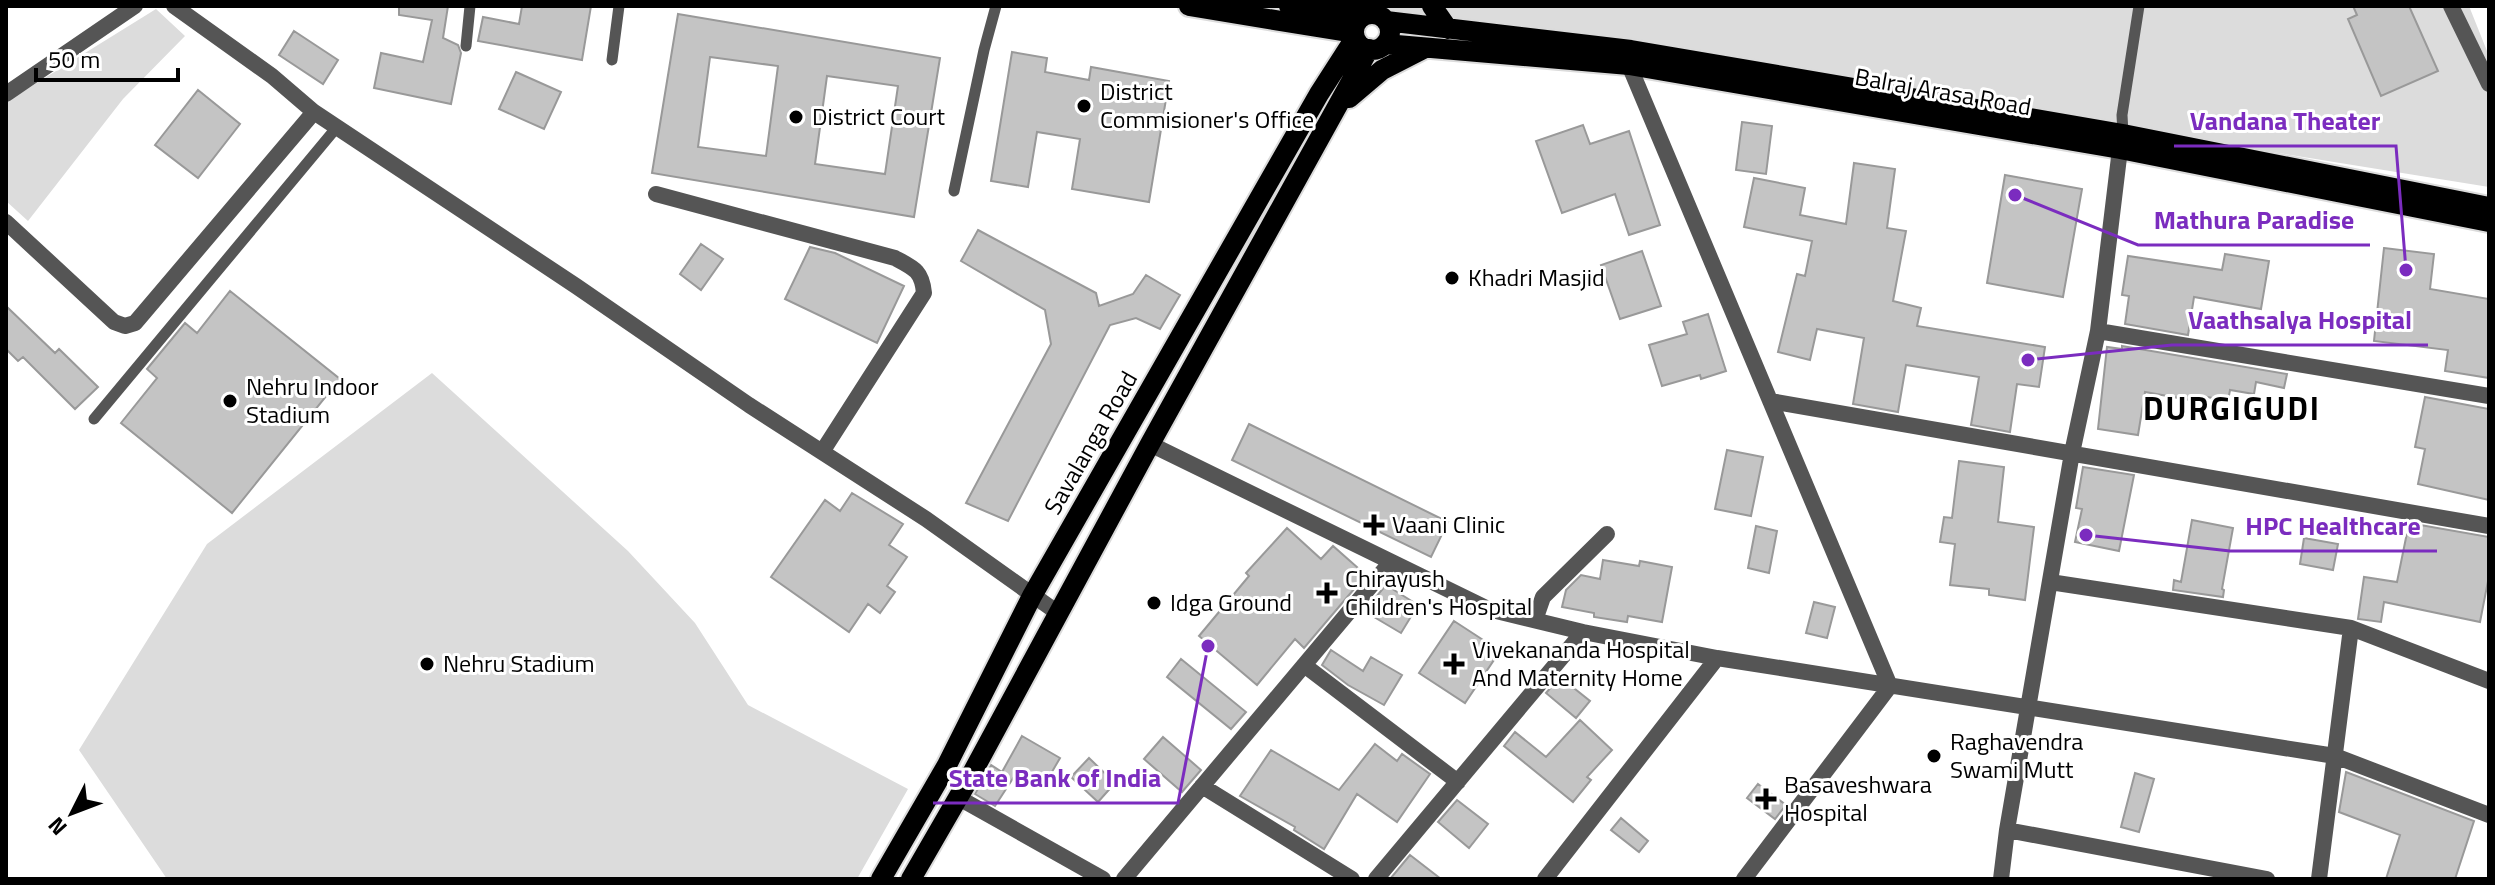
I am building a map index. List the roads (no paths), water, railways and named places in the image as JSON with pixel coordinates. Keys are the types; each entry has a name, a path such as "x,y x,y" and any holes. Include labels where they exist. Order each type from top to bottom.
{"main road":[{"path":"1189,6 1372,25 1448,29 1630,58"},
{"path":"1293,6 1372,25"},
{"path":"1432,6 1448,29"},
{"name":"Balraj Arasa Road","path":"1372,25 1425,48 1630,58 2122,142 2489,222"},
{"name":"Savalanga Road","path":"911,879 959,798 1334,112 1372,25"},
{"name":"Savalanga Road","path":"881,879 947,765 1032,596 1319,94 1372,25"},
{"path":"1334,112 1372,77 1425,48"},
{"path":"2122,142 2489,207"}],"street":[{"path":"6,94 135,6"},
{"path":"174,6 272,76 314,112 926,519 1058,613"},
{"path":"2451,6 2489,84"},
{"path":"1630,58 1890,686"},
{"path":"6,222 114,322 125,326 135,323 314,112"},
{"path":"2001,879 2072,453 2098,331 2122,142"},
{"path":"656,194 895,258 913,267 923,279 924,293 822,452"},
{"path":"2098,331 2489,396"},
{"path":"1770,401 2489,526"},
{"path":"1150,444 1488,609 1583,632 1717,658 2335,756 2489,815"},
{"path":"1535,620 1543,597 1607,534"},
{"path":"1124,879 1390,563"},
{"path":"2050,582 2351,628 2489,681"},
{"path":"2319,879 2351,628"},
{"path":"1376,879 1583,632"},
{"path":"1545,879 1717,658"},
{"path":"1304,665 1458,782"},
{"path":"1744,879 1890,686"},
{"path":"1202,786 1352,879"},
{"path":"959,798 1103,879"},
{"path":"2007,830 2267,879"}],"lane":[{"path":"466,46 470,6"},
{"path":"612,60 619,6"},
{"path":"954,191 996,6"},
{"path":"2122,142 2122,115 2139,6"},
{"path":"94,419 337,127"}],"place":[{"name":"District Commisioner's Office","path":"1084,106"},
{"name":"District Court","path":"796,117"},
{"name":"Mathura Paradise","path":"2015,195"},
{"name":"Vandana Theater","path":"2406,270"},
{"name":"Khadri Masjid","path":"1452,278"},
{"name":"Vaathsalya Hospital","path":"2028,360"},
{"name":"Nehru Indoor Stadium","path":"230,401"},
{"name":"Vaani Clinic","path":"1374,525"},
{"name":"HPC Healthcare","path":"2086,535"},
{"name":"Chirayush Children's Hospital","path":"1327,593"},
{"name":"Idga Ground","path":"1154,603"},
{"name":"State Bank of India","path":"1208,646"},
{"name":"Nehru Stadium","path":"427,664"},
{"name":"Vivekananda Hospital And Maternity Home","path":"1454,664"},
{"name":"Raghavendra Swami Mutt","path":"1934,756"},
{"name":"Basaveshwara Hospital","path":"1766,799"}],"district":[{"name":"DURGIGUDI","path":"2232,409"}]}
